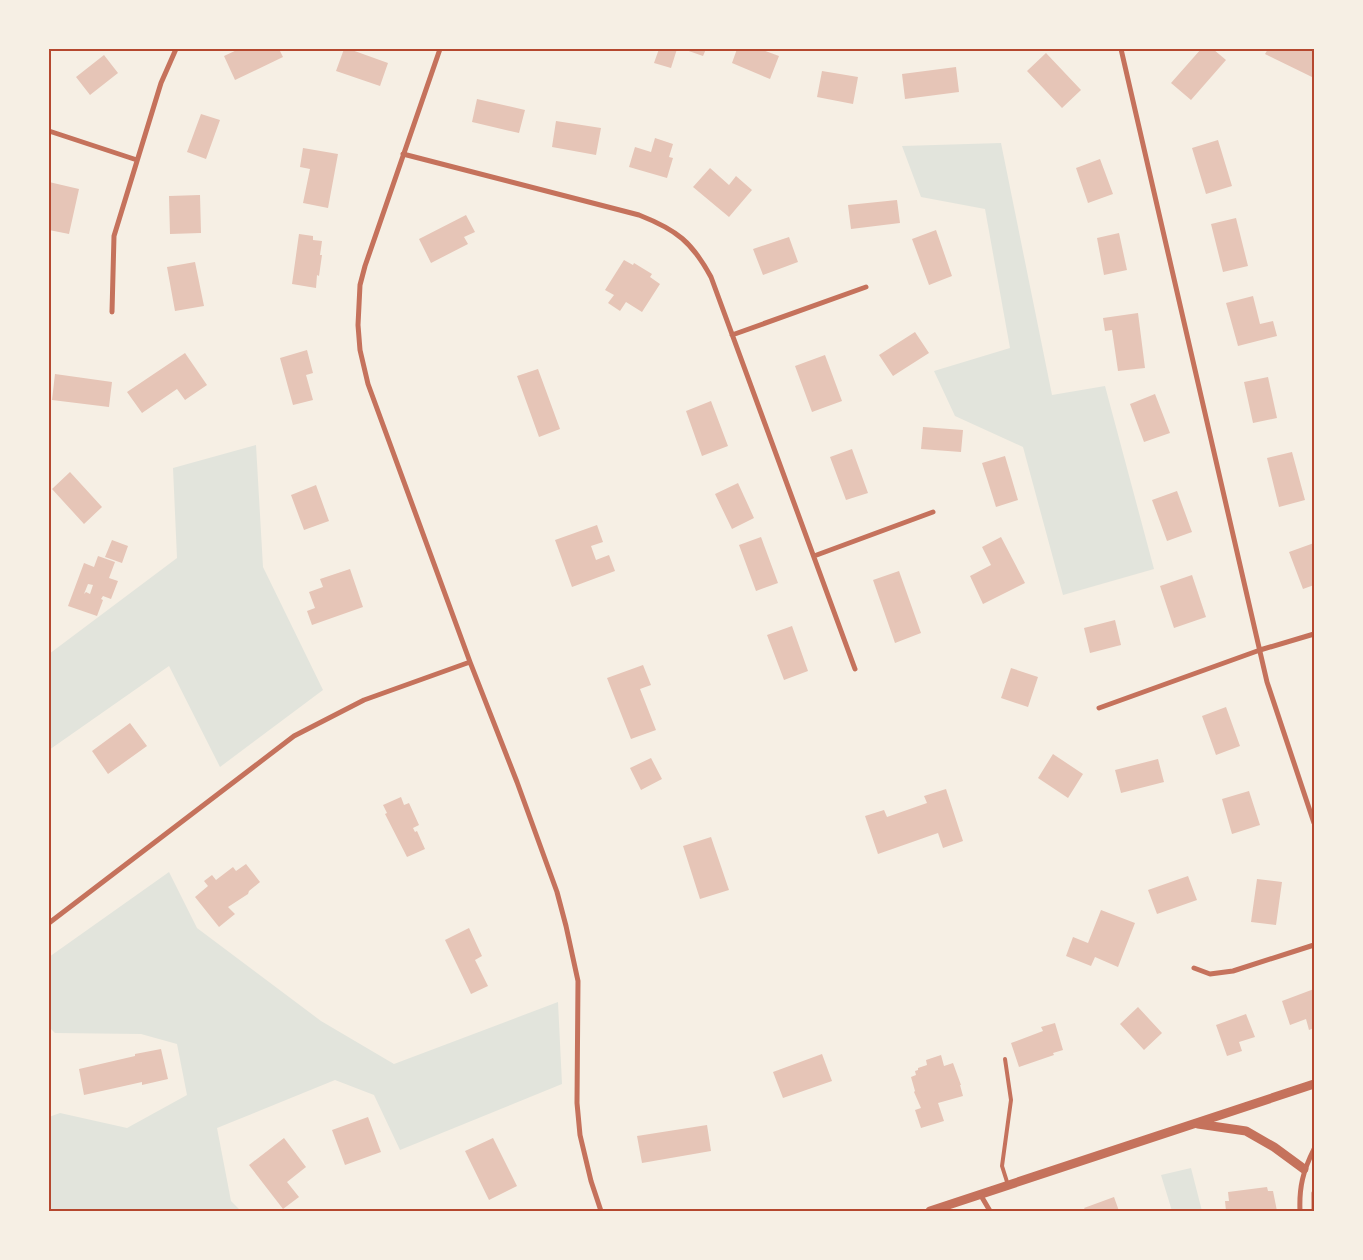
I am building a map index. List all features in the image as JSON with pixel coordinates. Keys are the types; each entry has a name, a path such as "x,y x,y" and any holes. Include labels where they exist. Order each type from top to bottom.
{"street":[{"path":"112,312 114,236 161,83 176,49"},
{"path":"440,49 362,275 358,325 360,350 368,384 550,874 571,949 578,980 577,1103 580,1135 591,1181 601,1211"},
{"path":"1121,49 1260,650 1268,682 1314,824"},
{"path":"49,130 137,160"},
{"path":"403,154 639,215 659,223 678,234 692,247 711,277 855,669"},
{"path":"732,335 866,287"},
{"path":"814,556 933,512"},
{"path":"1099,708 1260,650 1314,634"},
{"path":"49,923 294,736 364,700 470,662"},
{"path":"1194,968 1210,974 1233,971 1314,945"},
{"path":"930,1211 1314,1084"},
{"path":"1195,1124 1246,1131 1274,1147 1304,1169"},
{"path":"1300,1211 1300,1185 1304,1169 1314,1149"},
{"path":"1314,1193 1314,1211"},
{"path":"980,1194 990,1211"}],"lane":[{"path":"1005,1060 1011,1100 1002,1166 1008,1185"}],"shaded area":[{"path":"1001,143 1052,395 1105,386 1154,569 1063,595 1023,447 955,416 934,371 1010,348 985,209 921,197 902,146"},
{"path":"256,445 263,567 323,690 220,767 169,666 49,750 49,654 177,558 173,468"},
{"path":"169,872 197,928 321,1021 394,1064 558,1002 562,1084 400,1150 374,1095 335,1080 217,1128 231,1201 241,1211 49,1211 49,1117 60,1113 127,1128 187,1095 177,1044 141,1034 55,1033 49,1027 49,957"},
{"path":"1191,1168 1202,1211 1172,1211 1161,1175"}],"building":[{"path":"239,49 279,49 283,57 235,80 224,56"},
{"path":"344,49 349,49 388,63 380,86 336,71"},
{"path":"659,49 677,49 671,68 654,63"},
{"path":"683,49 706,49 703,56"},
{"path":"737,49 760,49 779,56 770,79 732,63"},
{"path":"1201,49 1213,49 1226,60 1191,100 1171,83"},
{"path":"1268,49 1314,49 1314,72 1312,77 1265,54"},
{"path":"1046,53 1081,90 1062,108 1027,71"},
{"path":"104,55 118,73 90,95 76,77"},
{"path":"956,67 959,92 905,99 902,74"},
{"path":"822,71 858,77 853,104 817,97"},
{"path":"477,99 525,110 519,133 472,122"},
{"path":"201,114 220,120 206,159 187,152"},
{"path":"556,121 601,128 596,155 552,147"},
{"path":"655,138 673,144 669,157 673,158 667,178 629,167 635,147 651,152"},
{"path":"1218,140 1232,186 1206,194 1192,148"},
{"path":"303,148 338,154 328,208 303,203 310,169 300,167"},
{"path":"1100,159 1113,194 1088,203 1076,168"},
{"path":"710,168 729,185 736,176 752,190 729,217 693,187"},
{"path":"49,182 79,189 69,234 49,230"},
{"path":"200,195 201,233 170,234 169,196"},
{"path":"897,200 900,223 851,229 848,205"},
{"path":"466,215 475,232 464,237 468,244 431,263 419,239"},
{"path":"1236,218 1248,266 1223,272 1211,224"},
{"path":"936,230 952,276 929,285 912,239"},
{"path":"1119,233 1127,270 1104,275 1097,238"},
{"path":"299,234 313,236 313,240 322,241 320,255 322,255 316,288 292,284"},
{"path":"789,237 798,262 763,275 753,249"},
{"path":"624,260 633,265 634,263 652,274 650,277 660,284 642,312 626,302 620,311 608,303 614,295 605,290"},
{"path":"195,262 204,306 175,311 167,267"},
{"path":"1253,296 1260,324 1273,321 1277,336 1238,346 1226,303"},
{"path":"1138,313 1145,368 1118,371 1112,330 1105,331 1103,318"},
{"path":"915,332 929,353 893,376 879,355"},
{"path":"307,350 313,373 306,375 313,400 293,405 280,358"},
{"path":"185,353 207,385 185,400 177,389 142,413 127,392"},
{"path":"825,355 842,401 812,412 795,366"},
{"path":"538,369 560,429 539,437 517,376"},
{"path":"55,374 112,382 109,407 52,400"},
{"path":"1268,377 1277,418 1253,423 1244,382"},
{"path":"1155,394 1170,433 1144,442 1130,404"},
{"path":"711,401 728,446 702,456 686,411"},
{"path":"923,427 963,430 961,452 921,449"},
{"path":"852,449 868,493 846,500 830,457"},
{"path":"1292,452 1305,500 1279,507 1267,458"},
{"path":"1005,456 1018,500 996,507 982,463"},
{"path":"70,472 102,507 84,524 52,489"},
{"path":"738,483 754,518 732,529 715,494"},
{"path":"316,485 329,521 304,530 291,495"},
{"path":"1177,491 1192,532 1167,541 1152,500"},
{"path":"597,525 603,542 591,546 596,560 609,555 615,571 572,587 555,540"},
{"path":"761,537 778,583 756,591 739,545"},
{"path":"1001,537 1025,583 983,604 970,576 991,565 982,547"},
{"path":"112,540 128,546 122,563 105,557"},
{"path":"1314,543 1314,585 1303,589 1289,552"},
{"path":"98,556 115,562 109,578 118,581 111,599 103,596 101,599 103,600 97,616 68,606 84,563 94,567","holes":["88,584 93,585 90,594 86,592 84,594"]},
{"path":"350,569 363,607 312,625 307,611 315,608 309,592 323,587 320,579"},
{"path":"899,571 921,633 895,643 873,580"},
{"path":"1192,575 1206,617 1174,628 1160,586"},
{"path":"1115,620 1121,645 1090,653 1084,628"},
{"path":"792,626 808,671 784,680 767,635"},
{"path":"643,665 651,685 640,689 656,730 631,739 607,678"},
{"path":"1011,668 1038,677 1028,707 1001,698"},
{"path":"1226,707 1240,746 1216,755 1202,716"},
{"path":"130,723 147,746 108,774 92,751"},
{"path":"1053,754 1083,774 1068,798 1038,778"},
{"path":"651,758 662,779 641,790 630,768"},
{"path":"1158,759 1164,782 1121,793 1115,770"},
{"path":"946,789 963,841 943,848 938,833 878,854 865,816 884,810 887,817 927,803 924,796"},
{"path":"1249,791 1260,825 1232,834 1222,799"},
{"path":"401,797 404,805 409,803 419,825 413,828 415,832 417,831 425,849 407,857 385,814 387,813 383,805"},
{"path":"711,837 729,890 700,899 683,846"},
{"path":"246,864 260,882 248,894 228,907 235,914 219,927 195,897 208,886 204,881 212,875 216,880 233,867 236,871"},
{"path":"1188,876 1197,900 1157,914 1148,890"},
{"path":"1257,879 1282,882 1276,925 1251,922"},
{"path":"1101,910 1135,923 1118,967 1095,957 1091,966 1066,956 1073,937 1088,943"},
{"path":"469,928 482,956 475,960 488,986 471,994 445,940"},
{"path":"1314,989 1314,1028 1309,1030 1306,1019 1290,1025 1282,1001"},
{"path":"1138,1007 1162,1033 1144,1050 1120,1024"},
{"path":"1246,1014 1255,1037 1239,1042 1242,1051 1227,1056 1216,1025"},
{"path":"1055,1023 1063,1050 1019,1067 1011,1043 1043,1031 1041,1027"},
{"path":"161,1049 168,1079 142,1085 142,1082 84,1095 79,1069"},
{"path":"822,1054 832,1081 783,1098 773,1072"},
{"path":"941,1055 944,1066 953,1063 963,1096 938,1103 944,1121 921,1128 915,1110 921,1108 914,1092 911,1077 916,1075 915,1071 918,1068 927,1065 926,1060"},
{"path":"368,1117 381,1152 345,1165 332,1130"},
{"path":"707,1125 711,1151 642,1163 637,1136"},
{"path":"284,1138 306,1167 287,1182 299,1197 283,1209 249,1165"},
{"path":"493,1138 517,1186 489,1200 465,1151"},
{"path":"1267,1187 1268,1191 1273,1191 1277,1211 1226,1211 1225,1201 1229,1201 1228,1192"},
{"path":"1114,1197 1119,1211 1086,1211 1084,1208"}]}
